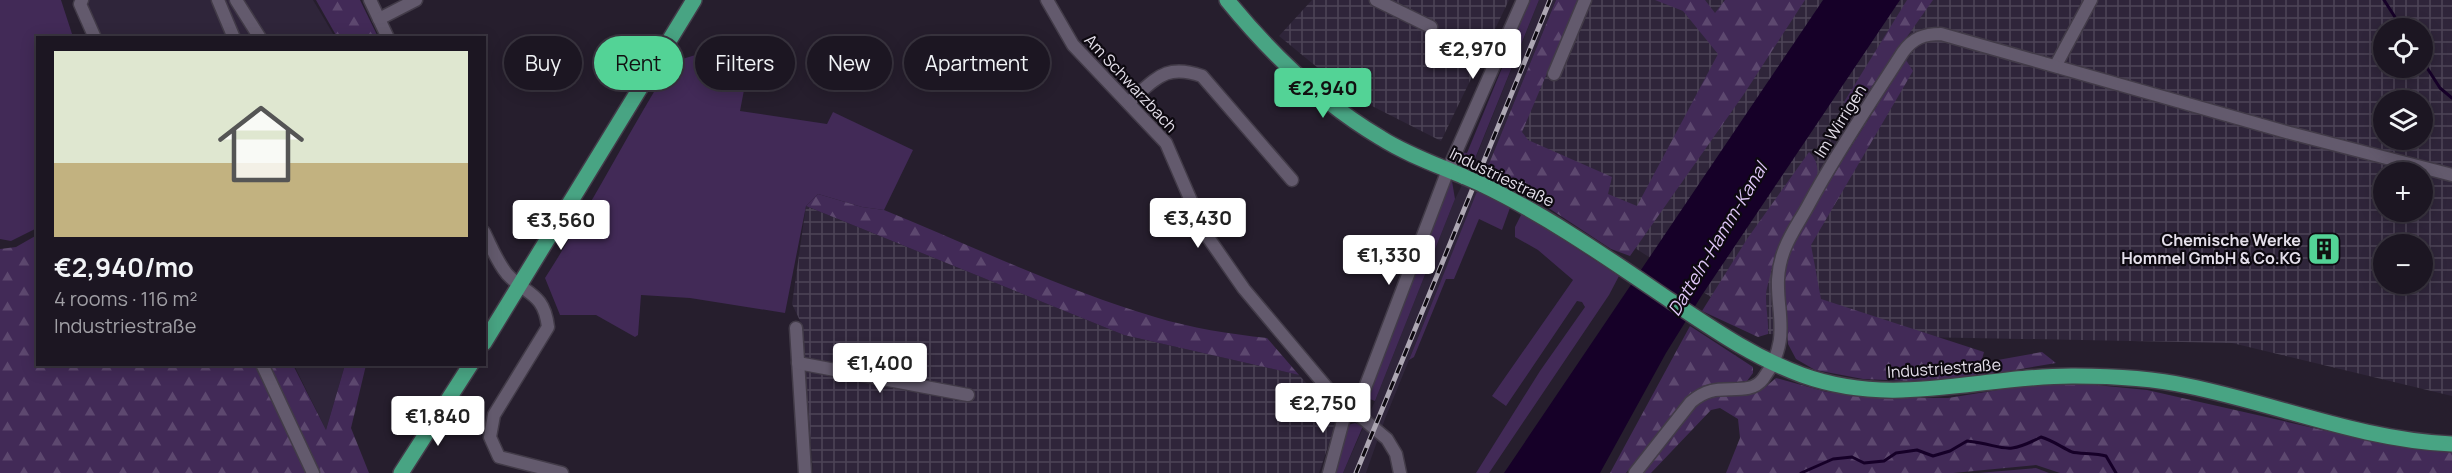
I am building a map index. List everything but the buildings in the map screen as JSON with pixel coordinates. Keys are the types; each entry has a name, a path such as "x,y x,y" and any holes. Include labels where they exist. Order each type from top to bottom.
{"main road":[{"path":"486,340 694,0"},
{"name":"Industriestraße","path":"1227,0 1255,34 1298,78 1382,140 1480,184 1543,216 1743,349 1772,363 1828,382 1886,390 1922,391 2071,375 2154,380 2226,395 2362,432 2452,444"},
{"path":"401,473 470,366"}],"street":[{"path":"82,0 80,4 94,36"},
{"path":"218,0 233,36"},
{"path":"237,0 259,36"},
{"path":"370,0 387,36"},
{"path":"379,19 416,0"},
{"name":"Am Schwarzbach","path":"1047,0 1072,45 1166,143 1205,233 1244,289 1351,410 1387,439 1396,454 1400,473"},
{"path":"1377,0 1431,27"},
{"path":"1329,473 1351,410 1448,170 1523,0"},
{"path":"1554,74 1585,0"},
{"path":"2056,65 2091,0"},
{"name":"Im Wirrigen","path":"1635,473 1691,402 1711,391 1754,386 1761,382 1772,363 1782,336 1777,289 1778,272 1784,250 1823,177 1909,44 1924,36 1941,34 2290,133 2452,175"},
{"path":"1129,102 1161,74 1184,70 1202,76 1292,180"},
{"path":"486,236 502,267 533,292 546,310 548,327 494,415 490,437 499,457 562,473"},
{"path":"796,328 805,473"},
{"path":"798,363 968,395"},
{"path":"263,366 313,473"}],"shaded area":[{"path":"79,0 313,0 334,36 89,36 77,14"},
{"path":"1312,0 1509,0 1441,141 1372,106 1318,68 1279,36"},
{"path":"1539,0 1556,0 1385,419 1366,473 1343,473 1375,401 1455,199 1476,157"},
{"path":"1568,0 2452,0 2452,396 2232,343 1768,334 1502,162"},
{"path":"806,206 1124,335 1299,375 1338,417 1319,473 813,473 802,325 792,304"},
{"path":"294,366 345,366 326,430"}],"green space":[{"path":"0,0 61,0 73,36 36,36 36,228 11,241 0,239"},
{"path":"316,0 360,0 378,36 336,36"},
{"path":"1530,0 1539,0 1470,171 1458,164 1461,152 1467,153"},
{"path":"1556,0 1578,0 1522,132 1528,140 1612,177 1608,194 1637,206 1718,54 1683,11 1655,0 1705,0 1715,13 1725,0 1805,0 1744,94 1630,256 1611,249 1538,201 1484,176"},
{"path":"1907,0 1933,0 1855,110 1844,102"},
{"path":"695,55 695,90 744,90 740,111 827,124 833,112 913,150 884,210 862,207 818,194 806,206 785,313 690,298 641,295 638,335 635,337 596,315 560,315 545,278 655,90 683,90 683,59"},
{"path":"1906,60 1913,71 1811,245 1821,299 1984,352 1981,363 2042,352 2056,363 1974,377 1909,381 1863,379 1815,370 1796,359 1788,344 1782,278 1791,242"},
{"path":"1809,152 1816,162 1815,186 1778,248 1766,293 1768,334 1758,337 1702,311 1747,239"},
{"path":"1452,181 1455,199 1375,401 1367,398 1443,193"},
{"path":"1478,189 1511,205 1502,230 1479,219 1454,279 1446,279 1414,357 1409,360"},
{"path":"818,194 862,207 884,210 1052,281 1120,306 1182,324 1267,338 1299,375 1124,335 806,206"},
{"path":"1522,213 1619,276 1609,295 1489,473 1476,473 1540,371 1585,307 1582,302 1577,301 1506,406 1492,396 1573,280 1538,250 1515,237 1515,227"},
{"path":"36,236 36,366 294,366 326,430 345,366 366,366 351,428 369,473 0,473 0,249 16,247"},
{"path":"1690,326 1753,367 1753,373 1747,381 1706,385 1692,393 1626,473 1610,473"},
{"path":"1776,378 1827,392 1892,398 1948,398 2036,384 2085,384 2147,390 2371,441 2452,448 2452,473 2060,473 2036,465 1953,473 1726,473 1740,438 1738,419 1720,408 1711,410 1651,473 1640,473 1694,407 1708,397 1747,394 1763,389"},
{"path":"1355,423 1363,426 1343,473 1334,473 1348,425"},
{"path":"2036,468 2049,473 1978,473"}],"water":[{"name":"Datteln-Hamm-Kanal","path":"1823,0 1900,0 1702,295 1666,353 1600,473 1504,473"}],"waterway":[{"path":"2384,0 2396,18"},
{"path":"2433,77 2440,88 2452,98"},
{"path":"1801,473 1833,459 1852,457 1864,463 1884,461 1896,453 1917,450 1933,456 1950,451 1967,441 2011,448 2019,447 2041,437 2072,452 2106,456 2116,473"}],"railway":[{"path":"1356,473 1550,0"}],"place":[{"name":"Chemische Werke Hommel GmbH & Co.KG","path":"2324,249"}]}
